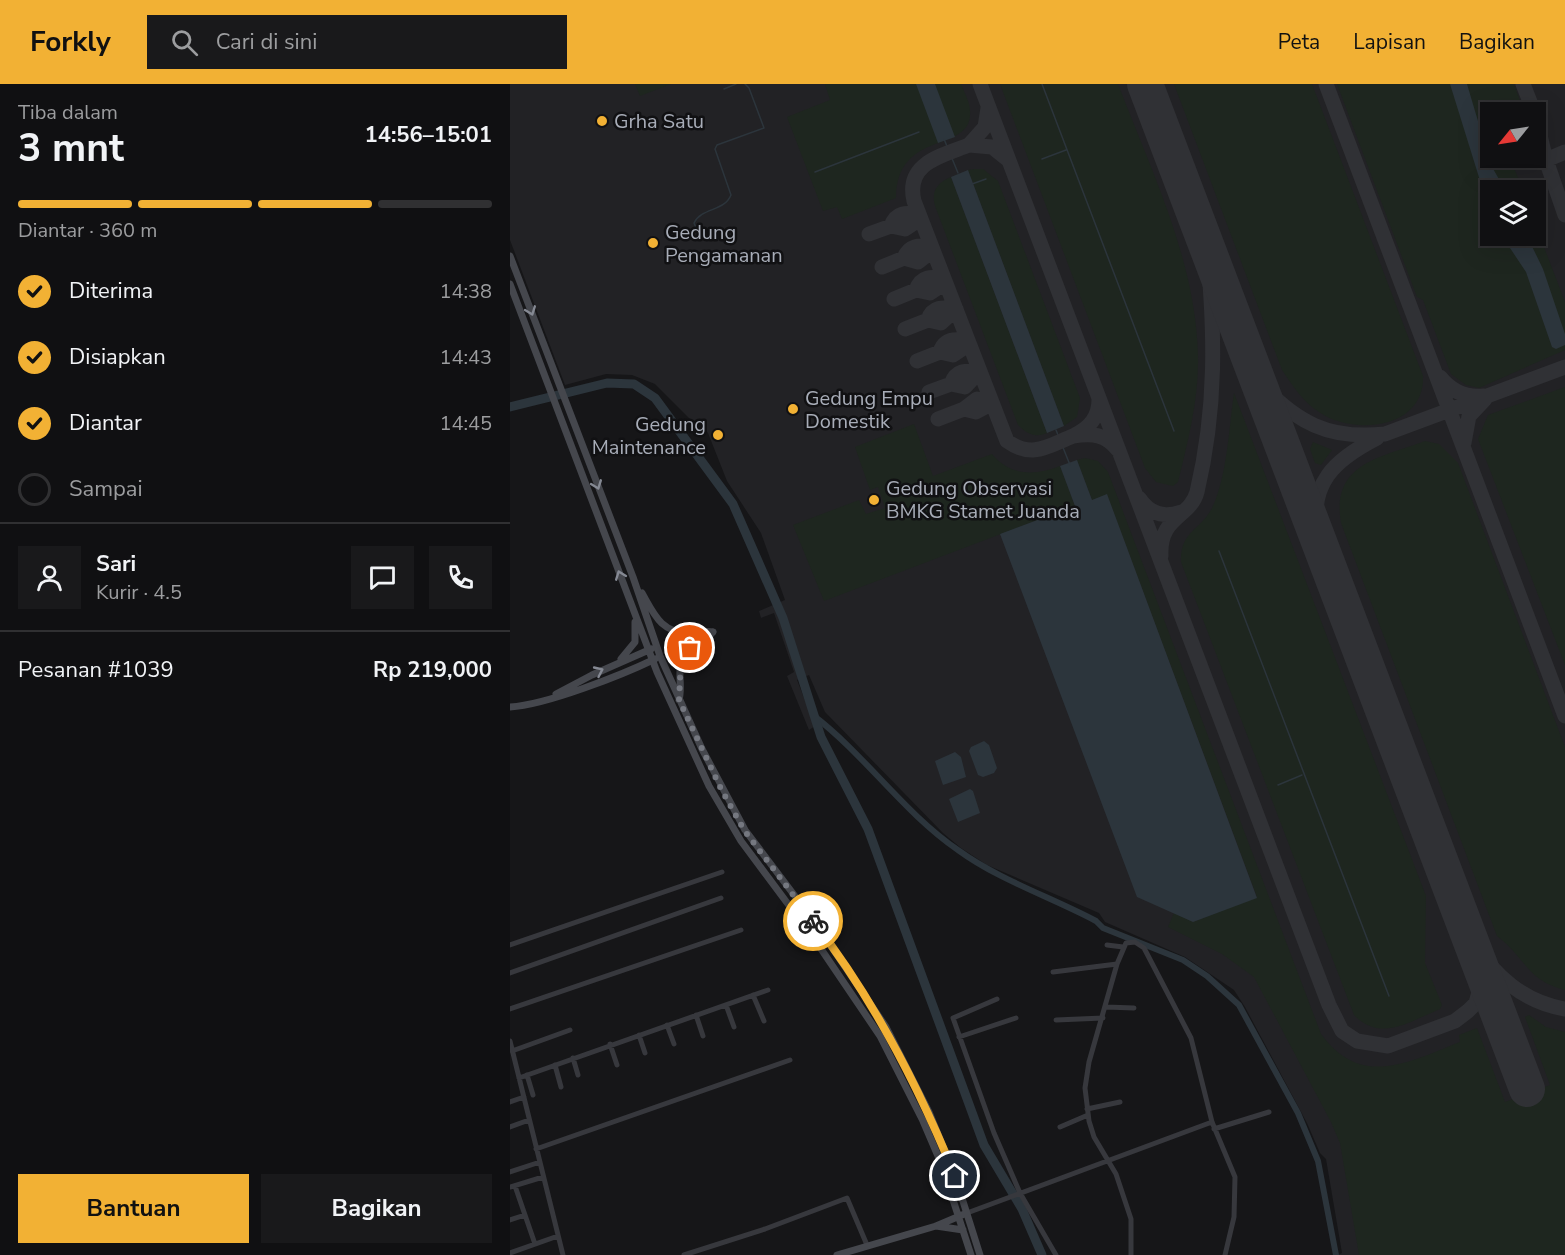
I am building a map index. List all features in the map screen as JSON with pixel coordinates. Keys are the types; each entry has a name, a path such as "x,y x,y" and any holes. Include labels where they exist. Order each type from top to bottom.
{"main road":[{"path":"510,256 633,578 660,656 679,700 721,789 744,830 816,924 886,1028 950,1165 980,1255"},
{"path":"510,284 652,660 723,813 741,842 847,985 880,1036 909,1092 941,1163 971,1255"},
{"path":"633,578 655,617 664,627 681,632 713,632 684,656 679,671 681,690 679,700"},
{"path":"616,663 635,642 636,628 632,606"},
{"path":"552,698 564,688 616,663 657,647"},
{"path":"510,707 552,698 660,656"},
{"path":"909,1092 916,1088"},
{"path":"837,1255 856,1252 867,1245 936,1226 967,1213"},
{"path":"936,1226 963,1230"}],"street":[{"path":"510,945 722,872"},
{"path":"510,973 721,898"},
{"path":"510,1009 741,930"},
{"path":"1131,1255 1131,1219 1119,1180 1094,1137 1088,1112 1086,1074 1123,947 1126,943 1135,942 1144,948 1176,1004 1195,1049 1214,1129 1236,1184 1234,1217 1226,1255"},
{"path":"1107,945 1123,947"},
{"path":"1053,972 1117,964"},
{"path":"519,1078 768,990"},
{"path":"753,995 764,1021"},
{"path":"997,999 954,1016 982,1103 1019,1193 1056,1255"},
{"path":"726,1005 734,1027"},
{"path":"1106,1007 1134,1008"},
{"path":"696,1015 703,1036"},
{"path":"959,1037 1016,1018"},
{"path":"1056,1020 1103,1018"},
{"path":"667,1025 674,1044"},
{"path":"512,1051 570,1030"},
{"path":"639,1035 645,1053"},
{"path":"510,1041 563,1255"},
{"path":"610,1044 617,1065"},
{"path":"573,1058 578,1075"},
{"path":"536,1149 790,1060"},
{"path":"555,1065 561,1087"},
{"path":"527,1075 533,1095"},
{"path":"510,1102 524,1097"},
{"path":"1060,1127 1088,1112 1120,1102"},
{"path":"1214,1129 1269,1112"},
{"path":"510,1127 529,1120"},
{"path":"967,1213 1212,1122"},
{"path":"510,1172 540,1162"},
{"path":"535,1244 512,1187 543,1177"},
{"path":"684,1255 765,1229 847,1198 867,1245"},
{"path":"510,1220 525,1215"},
{"path":"510,1253 558,1236"}],"shaded area":[{"path":"510,84 1565,84 1565,1255 1338,1255 1342,1253 1326,1159 1320,1153 1307,1123 1234,990 1185,957 1105,922 1099,913 987,865 961,848 943,833 825,712 809,675 797,680 815,726 809,730 787,676 794,672 774,613 761,618 759,611 785,600 761,533 727,481 708,433 701,424 691,420 655,384 632,375 606,374 565,385 510,240"},
{"path":"635,84 671,84 640,96"},
{"path":"825,84 961,84 970,108 968,124 960,133 921,151 908,161 900,176 896,198 842,219 837,207 823,211 787,117 830,100"},
{"path":"916,84 935,84 955,137 938,143"},
{"path":"1000,84 1118,84 1170,217 1181,251 1195,320 1198,372 1195,404 1178,482 1173,486 1156,482 1145,468"},
{"path":"1174,84 1312,84 1423,376 1420,394 1412,407 1400,417 1384,423 1367,425 1333,420 1308,403 1282,370"},
{"path":"1337,84 1514,84 1520,102 1480,102 1480,168 1514,168 1519,180 1480,180 1480,246 1544,246 1565,302 1565,350 1479,388 1466,385 1451,374 1423,300 1417,297"},
{"path":"1450,84 1467,84 1480,128 1480,168 1493,168 1499,180 1480,181"},
{"path":"983,169 998,181 1080,398 1077,417 1064,426 968,170"},
{"path":"968,170 1064,426 1047,433 951,177"},
{"path":"951,177 1047,433 1031,434 1018,425 935,206 936,188"},
{"path":"1509,246 1532,246 1543,269 1565,334 1565,345 1556,349 1552,347 1526,272"},
{"path":"1565,387 1565,665 1478,439 1488,415"},
{"path":"1234,393 1426,896 1425,963 1442,1005 1440,1009 1396,1027 1375,1028 1354,1015 1181,562 1187,537 1207,516 1217,496 1224,467"},
{"path":"914,424 933,476 992,454 1007,467 1023,472 1041,471 1060,466 1075,506 824,601 793,525 859,500 866,514 885,508 878,487 870,490 855,447"},
{"path":"1425,441 1439,444 1458,463 1565,747 1565,990 1552,986 1534,974 1497,936 1341,523 1340,503 1344,487 1351,475 1376,459"},
{"path":"1313,442 1332,450 1321,465 1315,463 1310,449"},
{"path":"1085,458 1098,461 1108,472 1321,1034 1336,1051 1352,1061 1369,1066 1386,1066 1404,1063 1460,1042 1459,1035 1477,1028 1505,1102 1550,1085 1525,1017 1529,1015 1546,1027 1565,1032 1565,1255 1359,1255 1340,1143 1254,977 1222,954 1168,927 1174,913 1193,922 1257,897 1107,495 1092,500 1077,460"},
{"path":"1077,460 1092,500 1107,494 1257,898 1193,922 1137,897 1000,534 1075,506 1060,466"},
{"path":"984,741 989,745 997,768 994,773 983,777 978,775 969,751 971,747"},
{"path":"955,752 961,757 966,777 943,785 935,761"},
{"path":"970,789 973,791 980,813 958,822 949,799"}],"waterway":[{"path":"724,89 736,84"},
{"path":"701,240 694,223 702,214 723,204 731,195 715,149 717,145 764,128 749,88 745,84"},
{"path":"1042,84 1174,431"},
{"path":"815,172 919,132"},
{"path":"944,139 958,173"},
{"path":"1042,159 1066,150"},
{"path":"972,184 986,179"},
{"path":"510,407 607,383 634,384 655,398 733,504 783,618 821,737 868,829 984,1145 1022,1209 1042,1255"},
{"path":"1056,430 1070,465"},
{"path":"1219,551 1389,996"},
{"path":"814,716 851,749 920,819 974,861 1079,912 1096,921 1103,928 1183,960 1207,976 1239,1005 1298,1113 1318,1161 1336,1255"},
{"path":"1278,785 1302,775"}],"taxiway":[{"path":"980,84 1329,1005 1342,1031 1357,1041 1388,1046 1455,1021 1476,1003 1479,992 1479,962"},
{"path":"1326,84 1565,716"},
{"path":"1523,84 1530,102"},
{"path":"988,108 985,127 969,145 992,147 1007,159"},
{"path":"969,145 937,158 920,169 913,188 914,201 1007,441 1032,450 1048,447 1073,436"},
{"path":"1546,160 1565,152"},
{"path":"1546,160 1565,215"},
{"path":"869,234 891,226 893,221 902,214 919,215 914,223 905,229 891,226"},
{"path":"882,267 904,258 912,248 931,247 927,255 918,262 904,258"},
{"path":"1161,556 1165,533 1193,501 1204,461 1211,400 1213,339 1207,247"},
{"path":"894,299 916,290 918,285 927,278 944,279 939,287 930,293 916,290"},
{"path":"905,329 928,320 935,310 956,309 941,323 928,320"},
{"path":"917,361 940,352 944,344 950,340 967,341 962,349 953,355 940,352"},
{"path":"1258,381 1286,408 1315,426 1330,431 1365,435 1385,434 1565,367"},
{"path":"929,392 951,384 953,379 962,372 979,372 965,387 951,384"},
{"path":"1440,377 1459,392 1471,396 1484,396"},
{"path":"938,419 964,409 977,399 991,402"},
{"path":"1099,399 1095,417 1084,429 1073,436 1098,436 1109,441 1118,450"},
{"path":"1464,443 1469,416 1485,399"},
{"path":"964,409 976,412 991,404"},
{"path":"1317,535 1317,501 1328,475 1348,455 1377,438"},
{"path":"1139,498 1148,508 1157,513 1168,515 1181,512"},
{"path":"1471,941 1490,965 1511,985 1536,1000 1565,1009"}],"runway":[{"path":"1145,84 1527,1089"}],"way so far":[{"path":"690,648 681,661 679,700 721,789 744,830 813,921"}],"place":[{"name":"Grha Satu","path":"602,121"},
{"name":"Gedung Pengamanan","path":"653,243"},
{"name":"Gedung Empu Domestik","path":"793,409"},
{"name":"Gedung Maintenance","path":"718,435"},
{"name":"Gedung Observasi BMKG Stamet Juanda","path":"874,500"}],"route":[{"path":"813,921 886,1028 929,1112 955,1176"}]}
